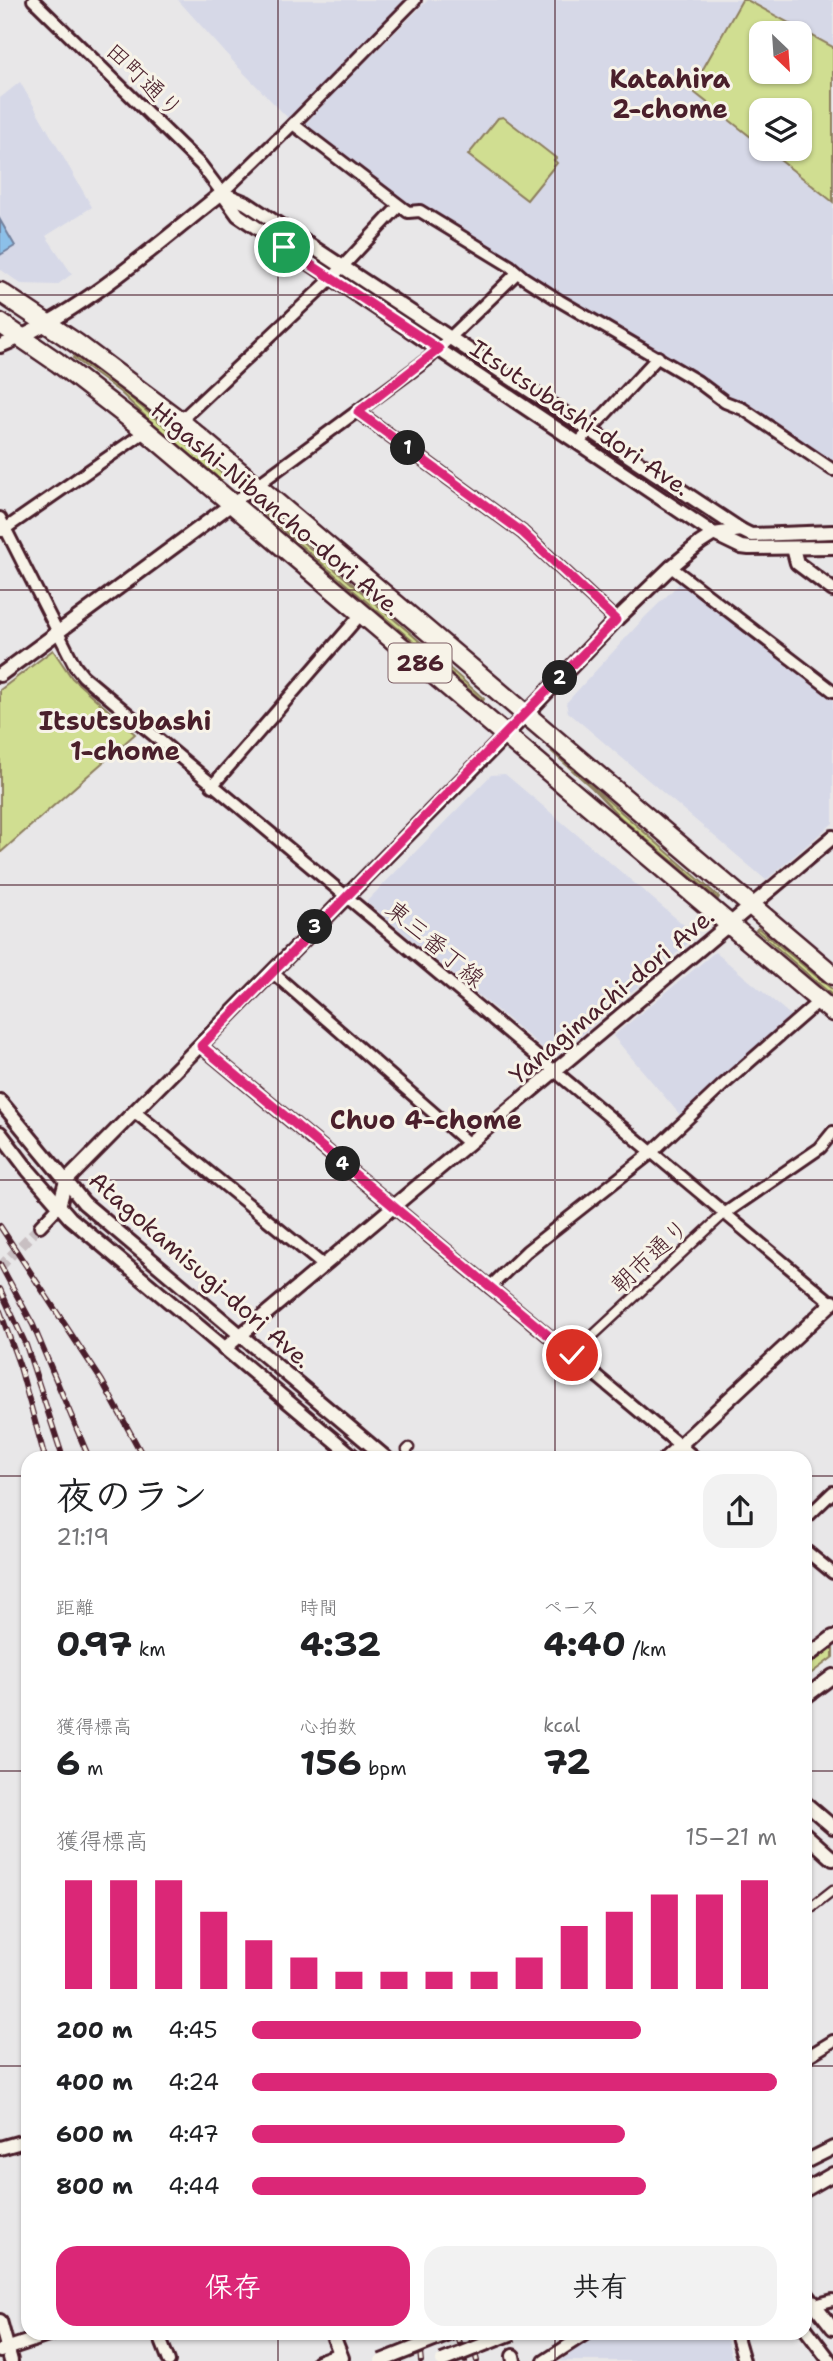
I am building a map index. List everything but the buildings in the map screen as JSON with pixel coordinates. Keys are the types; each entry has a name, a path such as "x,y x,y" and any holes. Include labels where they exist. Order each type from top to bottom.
{"highway":[{"name":"Higashi-Nibancho-dori Ave.","path":"0,292 180,421 833,975"},
{"name":"Higashi-Nibancho-dori Ave.","path":"0,323 57,362 233,503 826,1007"}],"street":[{"name":"田町通り","path":"33,0 201,165 222,192"},
{"path":"0,346 48,324 222,192 415,0"},
{"path":"293,124 408,212 420,211 510,266 560,301 697,381 725,402 754,417 833,470"},
{"name":"Itsutsubashi-dori Ave.","path":"222,192 246,204 343,267 741,530 751,535 833,532"},
{"name":"Itsutsubashi-dori Ave.","path":"222,192 238,215 714,534 740,547 749,548 833,547"},
{"path":"180,421 331,279 398,205"},
{"path":"0,674 358,412 439,349 517,273"},
{"path":"579,442 658,357"},
{"path":"358,412 522,532 616,620"},
{"path":"3,531 146,431"},
{"name":"東三番丁線","path":"0,518 3,531 75,666 83,676 833,1303"},
{"path":"40,1226 59,1206 66,1181 616,620 700,543 714,534 741,530"},
{"path":"793,548 797,563 833,590"},
{"path":"671,567 833,691"},
{"path":"212,786 362,613"},
{"name":"Yanagimachi-dori Ave.","path":"224,1349 833,837"},
{"path":"272,972 469,1144"},
{"path":"490,1287 527,1251 651,1153 723,1084 826,1007"},
{"path":"201,1046 686,1451"},
{"name":"Atagokamisugi-dori Ave.","path":"0,1101 84,1203 378,1451"},
{"path":"135,1112 323,1265"},
{"path":"724,1214 820,1148 833,1132"},
{"name":"Atagokamisugi-dori Ave.","path":"0,1133 70,1218 347,1451"},
{"name":"朝市通り","path":"572,1355 724,1214"},
{"path":"673,1451 833,1303"},
{"path":"812,1512 833,1492"},
{"path":"812,1556 833,1573"},
{"path":"812,1653 833,1637"},
{"path":"812,1692 833,1676"},
{"path":"812,1810 833,1827"},
{"path":"812,1841 833,1859"},
{"path":"812,1906 833,1890"},
{"path":"812,2054 833,2041"},
{"path":"0,2148 21,2142"},
{"path":"812,2158 833,2148"},
{"path":"812,2186 833,2175"},
{"path":"815,2305 833,2300"},
{"path":"812,2301 833,2328"},
{"path":"0,2321 6,2354 38,2340"},
{"path":"812,2337 830,2361"},
{"path":"161,2340 169,2361"},
{"path":"318,2361 341,2355 335,2340"},
{"path":"381,2361 434,2340"},
{"path":"442,2361 495,2340"},
{"path":"544,2361 576,2340"},
{"path":"738,2340 744,2361"}],"shaded area":[{"path":"178,0 407,0 288,118"},
{"path":"428,0 833,0 833,466 726,398 408,209 304,128"},
{"path":"20,82 92,207 46,236 72,274 57,285 21,284 0,269 0,98"},
{"path":"683,580 833,696 833,823 766,880 568,712 566,703"},
{"path":"505,774 697,936 559,1054 551,1055 366,902 491,775"},
{"path":"715,952 794,1018 681,1116 613,1036"},
{"path":"588,2340 727,2340 733,2361 560,2361"}],"green space":[{"path":"742,0 747,0 785,21 749,21 749,84 812,84 812,36 833,47 833,202 781,161 812,161 812,98 749,98 749,136 695,93 695,83"},
{"path":"503,117 556,158 554,160 557,163 527,200 468,155 498,118"},
{"path":"74,356 121,390 225,476 221,480 120,392 73,358"},
{"path":"260,506 409,632 484,699 483,701 258,509"},
{"path":"53,650 72,678 135,734 0,853 0,690"},
{"path":"551,751 719,897 718,899 621,818"},
{"path":"758,928 833,990 833,996 756,930"},
{"path":"833,1647 833,1657 812,1673 812,1663"}],"water":[{"path":"0,220 15,246 0,255"}],"tunnel":[{"path":"0,1267 40,1226"},
{"path":"507,2340 513,2356"}],"railway":[{"path":"0,1226 102,1381 140,1451"},
{"path":"0,1264 33,1325 86,1451"},
{"path":"0,1289 26,1345 61,1451"},
{"path":"0,1311 20,1367 43,1451"},
{"path":"419,2340 421,2361"},
{"path":"459,2340 465,2361"},
{"path":"472,2340 477,2361"}],"district":[{"name":"Katahira 2-chome","path":"670,94"},
{"name":"Itsutsubashi 1-chome","path":"125,736"},
{"name":"Chuo 4-chome","path":"426,1120"}],"route":[{"path":"284,247 439,349 358,412 522,532 616,620 201,1046 572,1355"}]}
